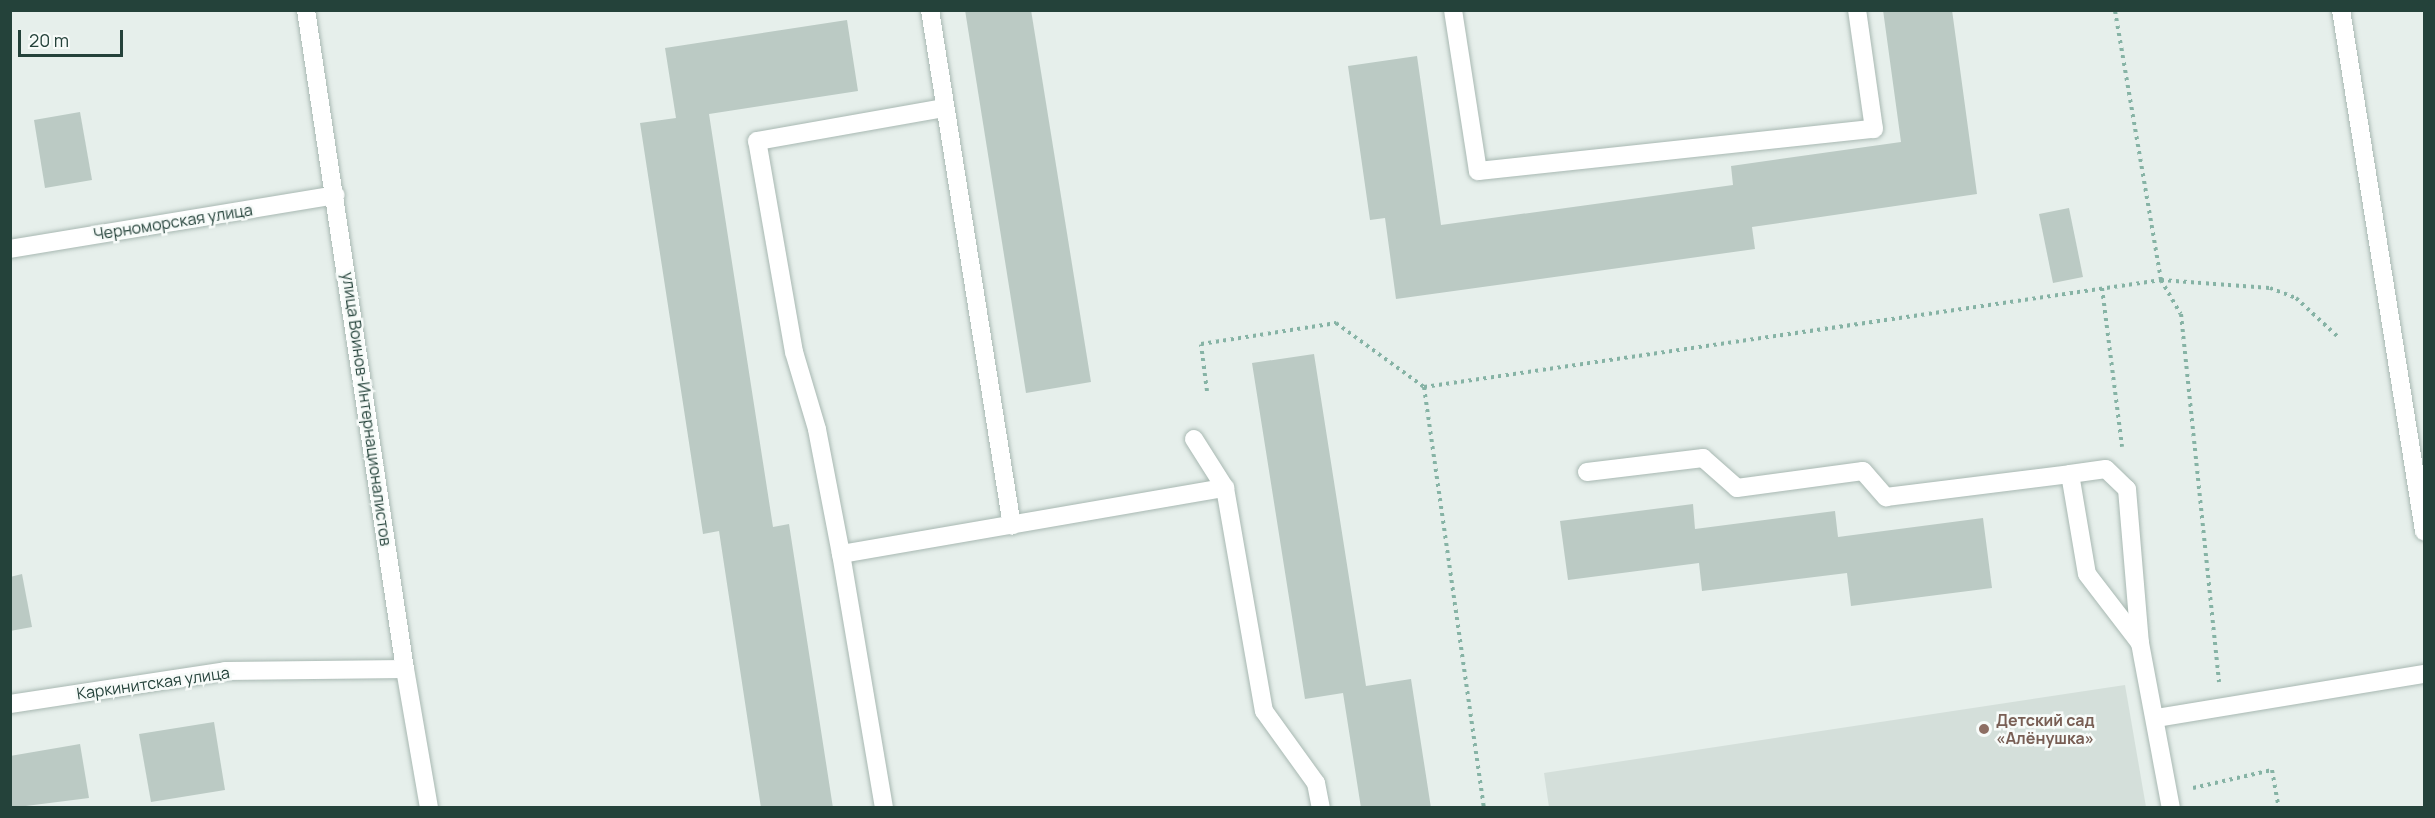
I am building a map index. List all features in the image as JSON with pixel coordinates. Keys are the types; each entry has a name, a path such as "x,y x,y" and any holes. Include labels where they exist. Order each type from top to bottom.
{"street":[{"name":"улица Воинов-Интернационалистов","path":"306,10 336,195 405,669 429,807"},
{"path":"930,10 1012,526"},
{"path":"1453,10 1478,171 1874,129 1857,10"},
{"path":"2341,10 2424,531"},
{"path":"884,807 841,554 817,429 794,352 757,141 944,108"},
{"name":"Черноморская улица","path":"10,249 336,195"},
{"path":"1194,439 1225,488 1264,711 1316,783 1321,807"},
{"path":"1587,472 1703,458 1737,488 1863,471 1886,497 2106,469 2127,489 2140,643 2157,718 2170,800"},
{"path":"2070,474 2087,574 2140,643"},
{"path":"841,554 1225,488"},
{"name":"Каркинитская улица","path":"10,704 225,670 405,669"},
{"path":"2157,718 2424,674"}],"path":[{"path":"2115,10 2161,280 2181,314 2222,708"},
{"path":"1208,391 1201,344 1336,323 1424,387 2161,280 2270,288 2296,298 2337,336"},
{"path":"2102,288 2127,489"},
{"path":"1424,387 1484,807"},
{"path":"2170,800 2272,770 2278,807"}],"shaded area":[{"name":"Детский сад «Алёнушка»","path":"2125,685 2146,807 1549,807 1544,773"}],"building":[{"path":"965,10 1031,10 1091,382 1026,393"},
{"path":"1883,10 1952,10 1977,194 1752,227 1755,249 1396,299 1385,218 1370,220 1348,66 1417,56 1441,225 1733,185 1731,166 1901,142"},
{"path":"847,20 858,91 709,114 773,527 789,524 833,808 761,808 719,531 703,534 640,123 676,118 665,48"},
{"path":"80,112 92,180 45,188 34,120"},
{"path":"2069,208 2083,277 2053,283 2039,214"},
{"path":"1314,354 1366,686 1411,679 1431,808 1361,808 1343,693 1305,699 1252,363"},
{"path":"1693,504 1695,529 1835,511 1838,537 1983,518 1992,588 1851,606 1847,573 1702,591 1699,563 1568,580 1560,521"},
{"path":"22,574 32,627 10,631 10,577"},
{"path":"214,722 225,790 151,802 139,734"},
{"path":"80,744 89,798 10,808 10,756"}],"place":[{"name":"Детский сад «Алёнушка»","path":"1984,729"}]}
